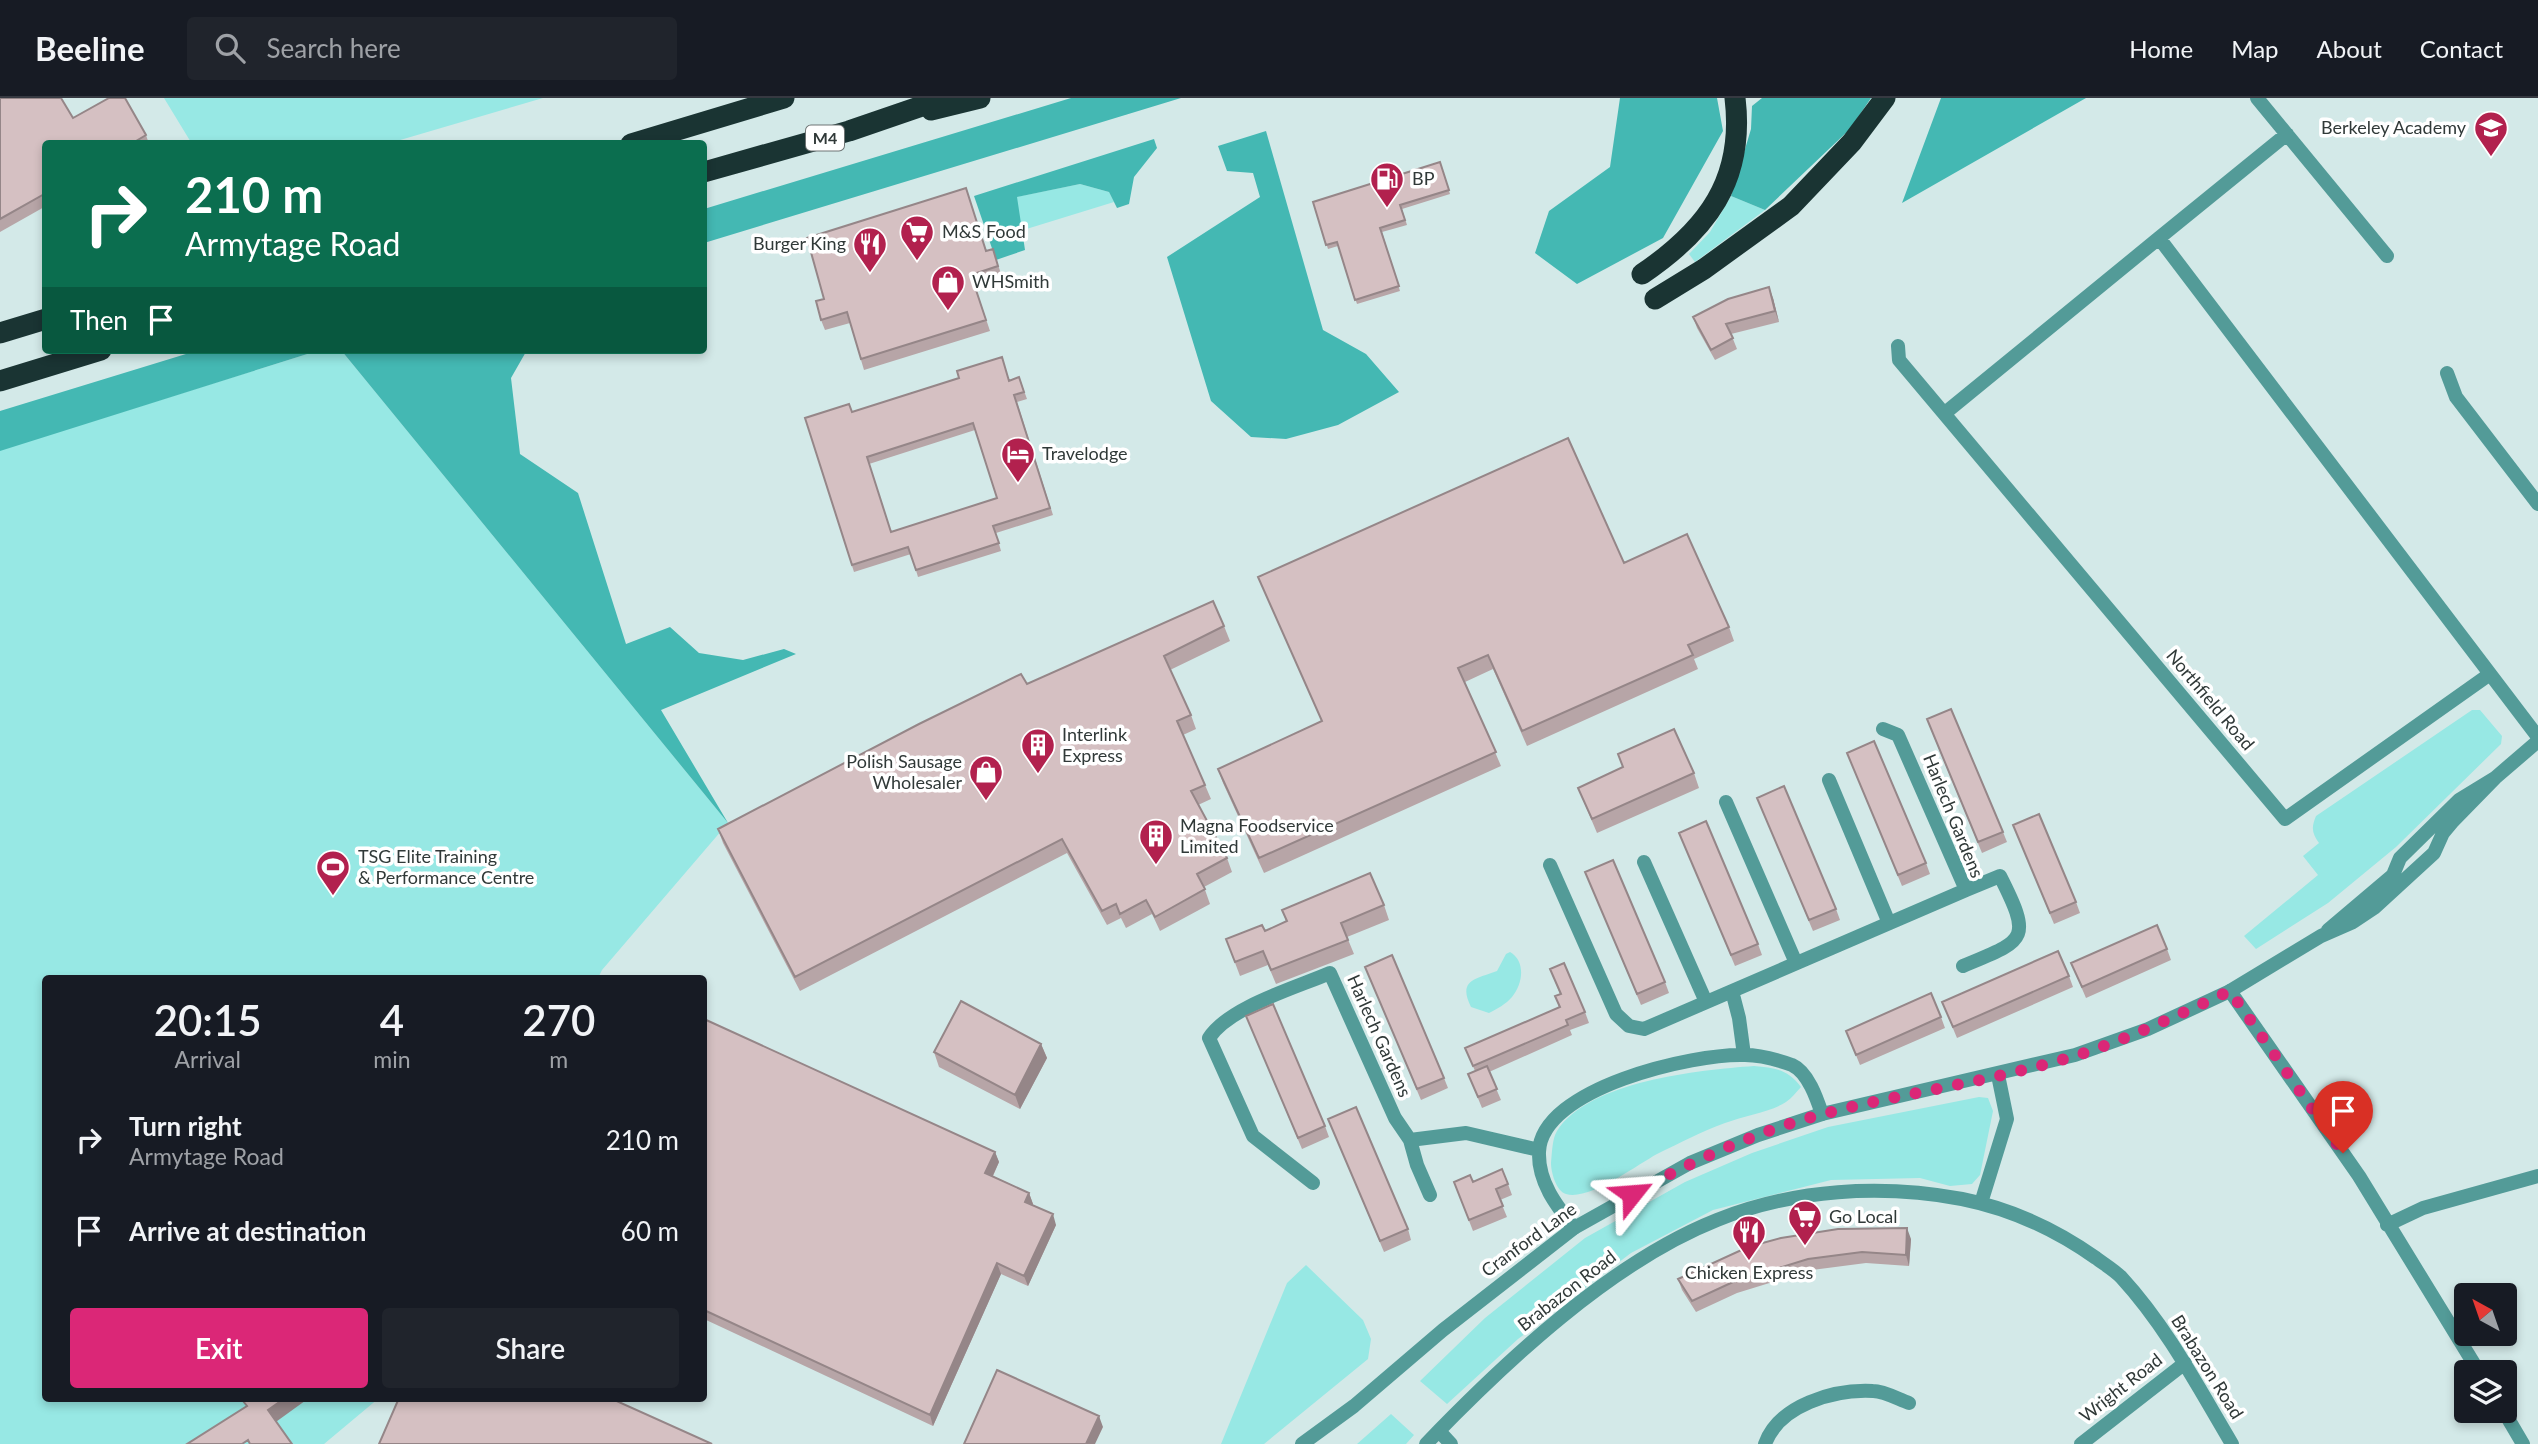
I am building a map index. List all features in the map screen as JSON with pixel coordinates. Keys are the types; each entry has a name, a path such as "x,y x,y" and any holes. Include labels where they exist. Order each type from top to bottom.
{"highway":[{"path":"644,140 783,98"},
{"name":"M4","path":"707,171 849,131 945,98"},
{"path":"849,131 979,98"},
{"path":"1642,274 1685,242 1708,215 1728,177 1737,145 1735,98"},
{"path":"1655,299 1704,269 1791,206 1852,142 1885,98"},
{"path":"0,332 42,320"},
{"path":"0,381 88,354"}],"street":[{"path":"2257,98 2387,256"},
{"path":"1944,413 2287,134"},
{"path":"2159,238 2538,739"},
{"name":"Northfield Road","path":"1898,346 1899,360 2285,819 2490,674"},
{"path":"2447,373 2456,397 2538,504"},
{"name":"Harlech Gardens","path":"1550,865 1616,1014 1629,1026 1644,1028 1966,890 1898,735 1883,729"},
{"name":"Cranford Lane","path":"1302,1444 1354,1406 1475,1304 1574,1228 1700,1158 1822,1114 1998,1075 2098,1048 2152,1027 2230,991 2321,936 2343,915 2368,898 2393,875 2400,858 2459,800 2494,778 2538,739"},
{"path":"1829,780 1889,923"},
{"path":"1727,802 1796,962"},
{"path":"1644,862 1706,1002"},
{"path":"1963,966 2003,949 2013,943 2019,934 2019,919 2000,876 1966,890"},
{"name":"Harlech Gardens","path":"1313,1183 1253,1136 1209,1038 1217,1026 1232,1015 1330,973 1395,1118 1410,1140 1417,1166 1430,1195"},
{"path":"1732,991 1744,1055"},
{"path":"2230,991 2359,1176 2472,1360"},
{"path":"1574,1228 1545,1184 1539,1150 1553,1118 1582,1096 1621,1080 1671,1065 1744,1055 1795,1066 1814,1092 1822,1114"},
{"path":"1981,1203 2007,1119 1998,1075"},
{"path":"1410,1140 1466,1133 1539,1150"},
{"path":"2388,1225 2423,1208 2538,1175"},
{"name":"Brabazon Road","path":"1426,1444 1525,1348 1637,1261 1718,1219 1795,1197 1874,1190 1942,1196 1981,1203 2038,1222 2064,1236 2119,1276 2169,1337 2232,1444"},
{"name":"Wright Road","path":"2081,1444 2185,1363"},
{"path":"1765,1444 1769,1433 1786,1414 1829,1395 1875,1390 1909,1403"},
{"path":"2510,1423 2523,1444"},
{"path":"1439,1431 1451,1444"}],"shaded area":[{"path":"164,98 543,98 400,140 190,140"},
{"path":"1071,98 1181,98 707,242 707,208"},
{"path":"1620,98 1717,98 1723,131 1663,238 1577,284 1535,253 1549,211 1610,167"},
{"path":"1762,98 1871,98 1850,129 1765,210 1731,196 1751,129 1752,106"},
{"path":"1941,98 2086,98 1902,203"},
{"path":"1266,131 1323,330 1366,354 1399,392 1338,425 1286,439 1251,437 1211,401 1167,257 1260,197 1253,173 1227,171 1218,146"},
{"path":"1154,139 1157,148 1134,177 1129,204 1117,208 1109,192 1080,184 1017,197 1025,250 996,260 974,196"},
{"path":"1080,184 1109,192 1114,202 1020,231 1016,197"},
{"path":"1731,196 1765,210 1695,262 1689,254 1710,232"},
{"path":"186,354 307,354 0,451 0,411"},
{"name":"TSG Elite Training & Performance Centre","path":"307,354 344,354 728,823 600,975 42,975 42,1402 374,1402 324,1444 0,1444 0,450"},
{"path":"344,354 525,354 511,378 520,454 578,493 626,644 670,627 699,653 743,660 784,649 796,654 661,710 728,823"},
{"path":"2472,710 2480,710 2502,736 2501,744 2396,847 2328,903 2256,949 2244,936 2318,875 2303,856 2319,843 2313,830 2316,816"},
{"path":"1510,952 1521,967 1516,992 1504,1004 1489,1013 1471,1007 1466,991 1468,985 1497,971 1506,954"},
{"path":"1754,1066 1780,1070 1791,1076 1801,1087 1780,1105 1699,1133 1600,1187 1576,1195 1562,1192 1557,1185 1551,1163 1555,1134 1572,1114 1594,1100 1647,1081"},
{"path":"1979,1097 1988,1098 1993,1111 1980,1175 1972,1184 1950,1186 1920,1178 1831,1180 1713,1210 1631,1253 1518,1339 1447,1404 1420,1381 1485,1318 1585,1238 1685,1182 1752,1153 1828,1127"},
{"path":"1306,1265 1363,1320 1371,1339 1368,1359 1264,1444 1221,1444 1287,1283"},
{"path":"1391,1414 1414,1435 1406,1444 1357,1444"}],"building":[{"path":"0,98 61,98 73,118 109,98 125,98 146,135 138,140 42,140 42,195 0,219"},
{"path":"1440,162 1449,190 1400,205 1405,220 1380,228 1399,286 1355,300 1337,242 1326,245 1313,202"},
{"path":"966,188 986,251 993,249 998,266 971,275 986,320 861,359 847,312 821,320 816,301 824,299 807,238"},
{"path":"1769,287 1775,311 1726,324 1733,338 1711,350 1693,317 1728,299"},
{"name":"Travelodge","path":"1002,357 1009,381 1019,377 1024,392 1014,395 1050,508 993,526 999,543 916,570 908,547 852,565 805,418 849,404 852,412 959,378 957,371","holes":["973,423 997,498 891,532 867,457"]},
{"path":"1568,438 1624,563 1687,534 1729,627 1688,645 1693,655 1522,731 1488,655 1458,668 1496,752 1259,858 1218,769 1322,721 1258,577"},
{"path":"1213,601 1224,626 1164,656 1191,715 1177,721 1205,785 1191,791 1227,858 1197,874 1205,889 1155,917 1146,900 1120,914 1116,904 1102,911 1062,839 795,977 718,829 1021,674 1027,684"},
{"path":"1951,709 2003,832 1978,842 1927,719"},
{"path":"1674,729 1694,773 1592,819 1578,788 1623,767 1618,754"},
{"path":"1874,741 1926,863 1898,875 1847,753"},
{"path":"1784,786 1836,909 1809,920 1757,798"},
{"path":"2039,814 2076,902 2050,913 2013,825"},
{"path":"1706,821 1758,944 1731,955 1679,833"},
{"path":"1613,860 1665,982 1637,994 1585,872"},
{"path":"1370,873 1384,905 1341,923 1348,940 1271,970 1263,951 1235,962 1226,939 1262,925 1265,931 1287,921 1282,910"},
{"path":"2157,925 2167,949 2082,987 2071,963"},
{"path":"2058,951 2069,976 1953,1027 1942,1002"},
{"path":"1392,955 1444,1078 1417,1089 1365,967"},
{"path":"1564,963 1585,1012 1566,1020 1568,1025 1473,1066 1465,1048 1560,1007 1555,996 1561,994 1550,969"},
{"path":"1931,993 1941,1017 1856,1055 1846,1031"},
{"path":"961,1001 1041,1044 1015,1095 934,1052"},
{"path":"1273,1004 1325,1126 1298,1138 1246,1016"},
{"path":"707,1020 995,1152 985,1173 1029,1193 1025,1202 1053,1214 1024,1276 997,1263 930,1415 707,1311"},
{"path":"1487,1066 1497,1089 1478,1097 1468,1074"},
{"path":"1356,1107 1408,1229 1380,1241 1328,1119"},
{"path":"1502,1169 1508,1184 1496,1189 1503,1206 1469,1220 1454,1182 1470,1175 1473,1182"},
{"path":"1907,1228 1906,1255 1862,1252 1808,1259 1733,1282 1692,1301 1678,1279 1748,1247 1781,1238 1838,1229"},
{"path":"997,1370 1099,1416 1086,1444 964,1444"},
{"path":"244,1402 279,1402 268,1410 292,1444 250,1444 248,1440 242,1444 187,1444 247,1406"},
{"path":"397,1402 619,1402 712,1444 379,1444"}],"place":[{"name":"Berkeley Academy","path":"2491,158"},
{"name":"BP","path":"1387,209"},
{"name":"M&S Food","path":"917,262"},
{"name":"Burger King","path":"870,274"},
{"name":"WHSmith","path":"948,312"},
{"name":"Travelodge","path":"1018,484"},
{"name":"Interlink Express","path":"1038,775"},
{"name":"Polish Sausage Wholesaler","path":"986,802"},
{"name":"Magna Foodservice Limited","path":"1156,866"},
{"name":"TSG Elite Training & Performance Centre","path":"333,897"},
{"name":"Go Local","path":"1805,1247"},
{"name":"Chicken Express","path":"1749,1262"}],"route":[{"path":"1632,1194 1700,1158 1758,1135 1822,1114 2076,1055 2148,1029 2230,991 2343,1153"}]}
